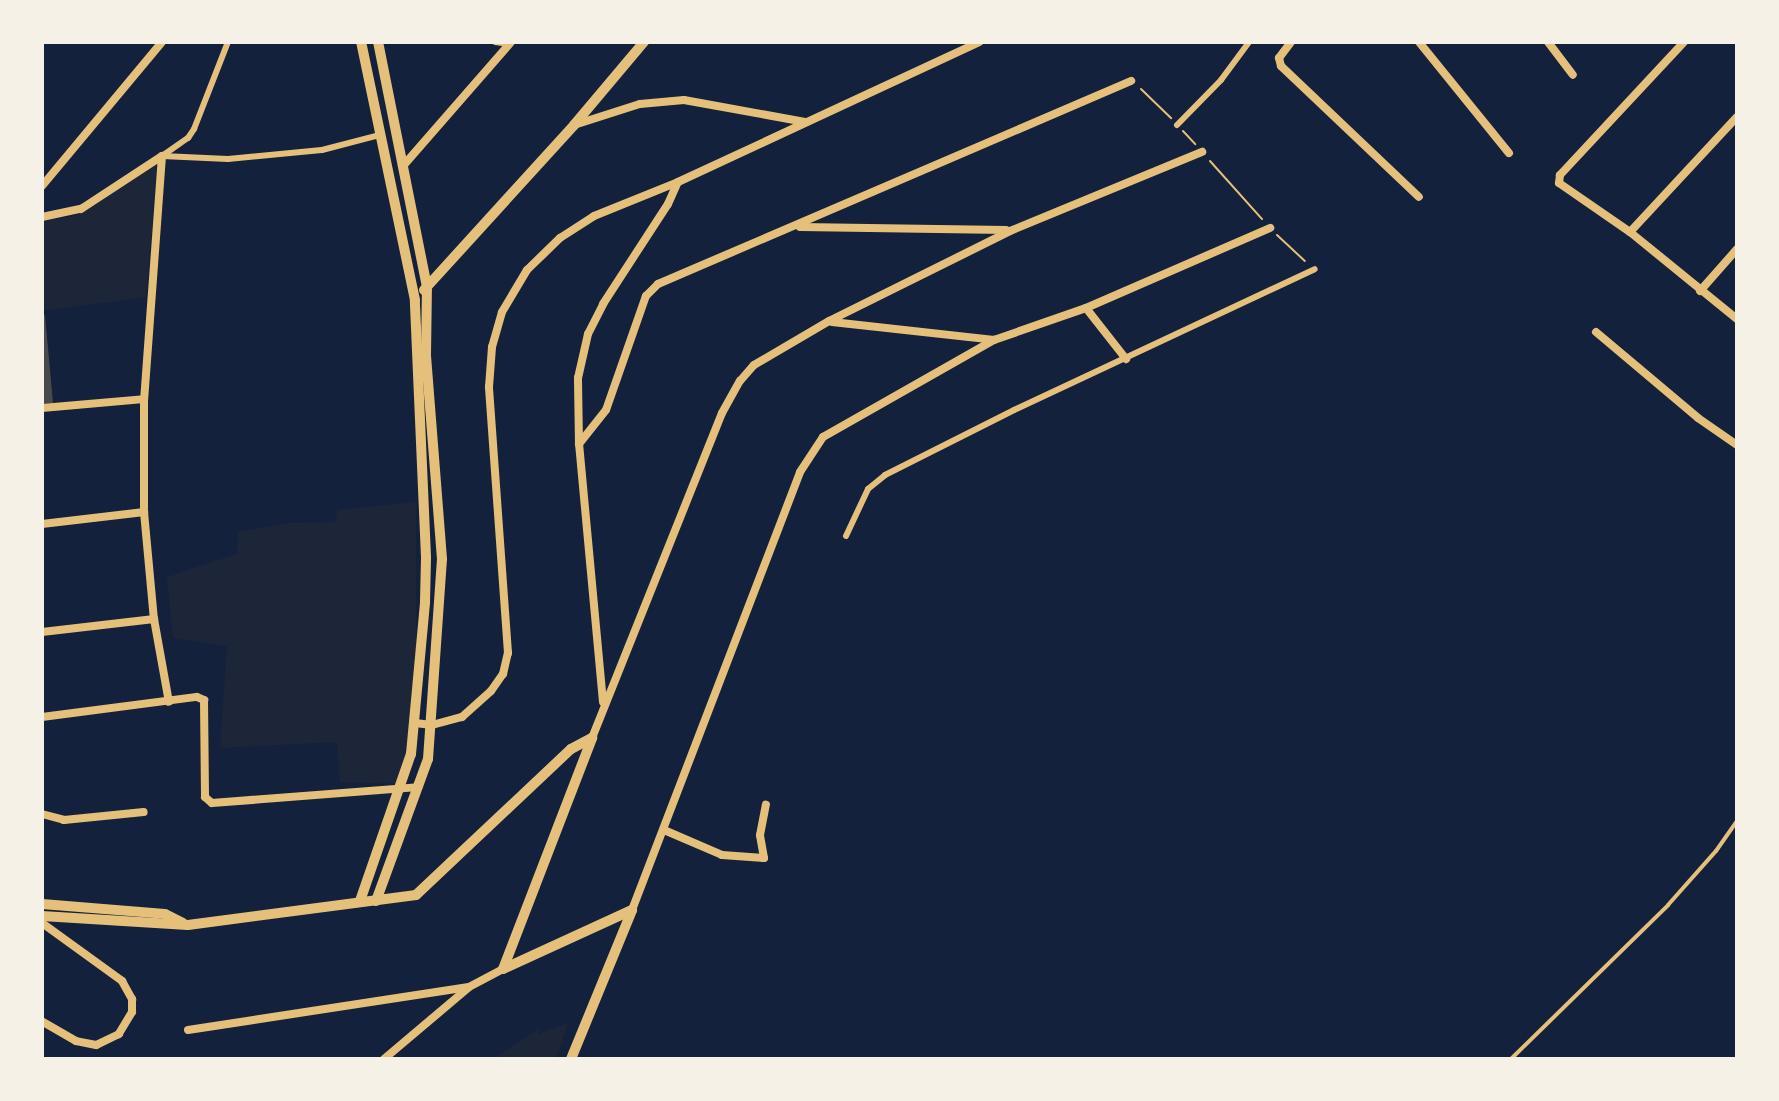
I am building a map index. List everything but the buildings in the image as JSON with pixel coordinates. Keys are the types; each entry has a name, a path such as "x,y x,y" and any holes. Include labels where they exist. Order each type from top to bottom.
{"street":[{"path":"42,186 162,42"},
{"path":"42,217 72,214 188,138 228,42"},
{"path":"360,901 401,787 415,723 426,557 415,300 361,42"},
{"path":"376,901 428,759 442,559 426,355 427,287 378,42"},
{"path":"495,42 511,43"},
{"path":"415,300 574,125 644,42"},
{"path":"415,723 432,725 462,717 491,691 503,674 508,653 489,387 492,347 502,312 527,270 560,238 594,216 678,182 979,42"},
{"path":"1177,125 1221,80 1249,42"},
{"path":"1274,42 1281,54 1281,66 1419,197"},
{"path":"1281,54 1291,42"},
{"path":"1419,42 1509,153"},
{"path":"1548,42 1573,75"},
{"path":"1684,42 1560,175 1559,183 1630,232 1737,319"},
{"path":"403,166 511,43"},
{"path":"579,444 606,410 646,296 658,284 1131,81"},
{"path":"574,125 640,104 684,100 806,122"},
{"path":"1630,232 1737,117"},
{"path":"162,156 228,159 322,150 379,135"},
{"path":"503,969 603,707 729,397 754,365 829,321 1010,231 1202,152"},
{"path":"162,156 144,399 144,512 154,619 169,702"},
{"path":"603,707 579,444 578,378 588,334 678,182"},
{"path":"795,227 1010,231"},
{"path":"571,1059 664,830 800,472 814,447 835,427 994,340 1086,308 1270,228"},
{"path":"1700,291 1737,249"},
{"path":"846,536 868,489 885,475 1315,269"},
{"path":"1086,308 1126,359"},
{"path":"829,321 994,340"},
{"path":"1596,332 1698,418 1737,445"},
{"path":"42,408 144,399"},
{"path":"42,524 144,512"},
{"path":"42,632 154,619"},
{"path":"42,717 197,697 204,700 206,802 418,787"},
{"path":"42,916 188,925 376,901 422,892 571,749 592,738"},
{"path":"664,830 722,855 764,858 760,835 766,805"},
{"path":"42,814 64,820 144,812"},
{"path":"42,904 165,914 188,925"},
{"path":"384,1059 469,987 632,910"},
{"path":"42,923 122,981 132,999 132,1012 119,1034 96,1045 76,1041 42,1021"},
{"path":"188,1030 469,987"}],"lane":[{"path":"1511,1059 1668,905 1716,851 1737,821"}],"path":[{"path":"1131,81 1177,125 1270,228 1315,269"}],"shaded area":[{"path":"157,165 146,297 42,311 42,221 75,216"},
{"path":"416,502 416,669 403,784 340,782 337,742 220,748 227,646 173,638 167,577 237,554 238,532 290,523 336,522 337,510"},
{"path":"568,1023 556,1059 493,1059 540,1028 538,1034"}]}
